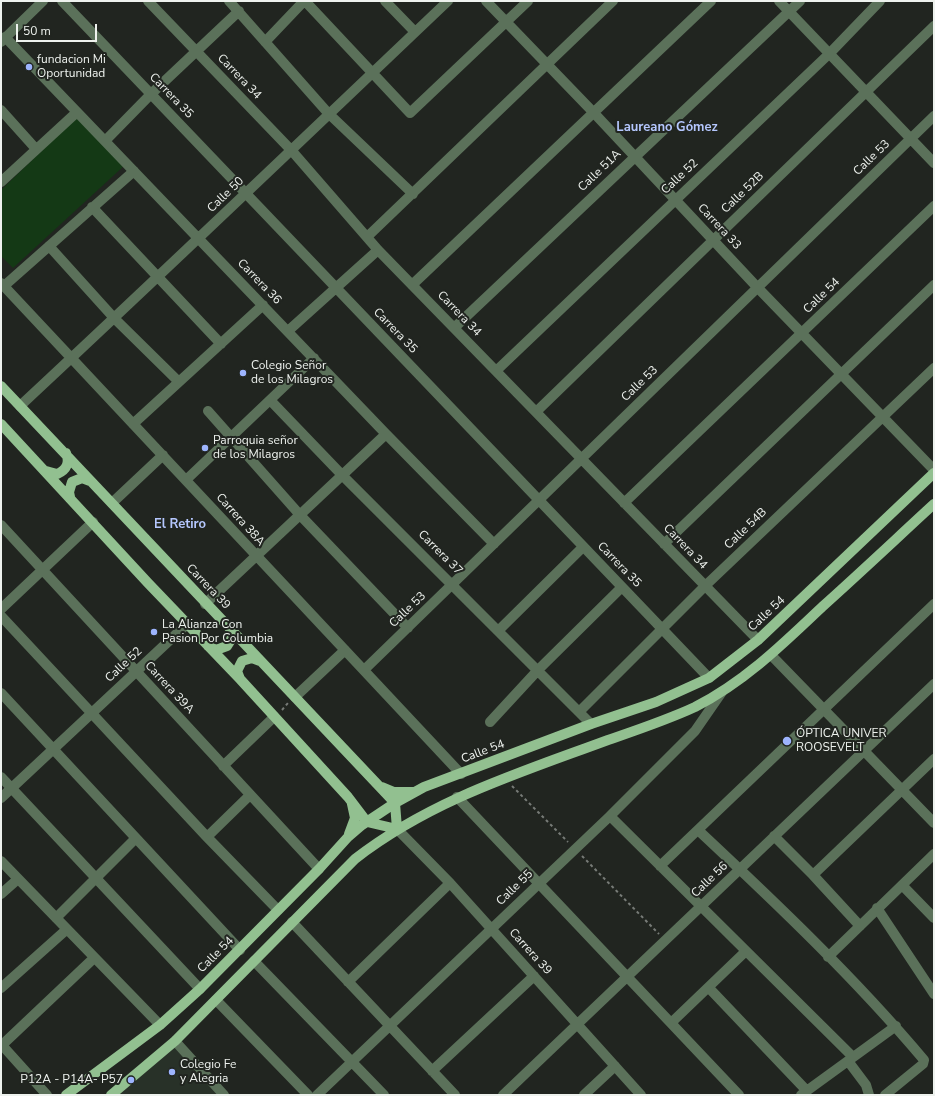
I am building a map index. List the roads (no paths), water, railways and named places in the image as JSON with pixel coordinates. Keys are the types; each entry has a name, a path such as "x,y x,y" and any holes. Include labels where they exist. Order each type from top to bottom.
{"main road":[{"name":"Carrera 39","path":"1,386 65,452 205,604 231,629 395,803"},
{"path":"1,424 240,679 348,797 367,822 397,830"},
{"path":"45,470 57,474 65,469 68,460 65,452"},
{"name":"Calle 54","path":"66,1095 160,1025 200,989 319,869 348,837 367,822 395,803 424,787 591,724 656,702 709,678 758,640 934,473"},
{"path":"70,497 69,486 77,479 87,479 92,482"},
{"path":"112,1095 175,1041 356,859 397,830 426,812 457,797 504,777 659,722 694,707 722,692 758,667 934,504"},
{"path":"208,646 216,650 227,646 232,638 231,629"},
{"path":"240,679 237,671 242,661 252,658 260,661"},
{"path":"376,782 385,789 404,793 424,787"},
{"path":"348,797 354,808 355,818 348,837"},
{"path":"395,803 397,830"}],"street":[{"path":"3,40 43,1"},
{"name":"Carrera 35","path":"62,1 709,678"},
{"name":"Carrera 34","path":"148,1 292,151 378,250 758,640"},
{"path":"229,1 328,114 413,194"},
{"path":"265,42 305,1 410,113 528,1"},
{"path":"385,1 415,32"},
{"name":"Calle 50","path":"20,406 200,239 292,151 328,114 448,1"},
{"name":"Carrera 33","path":"486,1 934,470"},
{"path":"367,238 613,1"},
{"path":"412,285 712,1"},
{"path":"779,1 934,163"},
{"name":"Calle 51A","path":"454,328 800,1"},
{"name":"Calle 52","path":"496,371 830,53 880,1"},
{"path":"105,140 151,94 240,12"},
{"name":"Calle 52B","path":"536,412 934,26"},
{"name":"Carrera 36","path":"3,40 105,140 386,434 494,544"},
{"path":"1,110 36,150"},
{"path":"1,182 77,112"},
{"name":"Calle 53","path":"364,670 934,116"},
{"path":"2,285 49,246 134,171"},
{"name":"Calle 54","path":"624,503 934,206"},
{"path":"92,207 221,344"},
{"path":"49,246 114,318 179,382"},
{"path":"288,331 378,250"},
{"name":"Carrera 38A","path":"2,285 461,774"},
{"path":"664,544 934,285"},
{"path":"133,424 263,305"},
{"path":"186,480 314,358"},
{"name":"Calle 54B","path":"579,712 705,586 934,368"},
{"name":"Carrera 37","path":"270,400 342,475 453,584 591,724"},
{"path":"208,411 300,515 408,628"},
{"path":"205,604 386,434"},
{"path":"112,504 163,455"},
{"path":"1,609 92,522"},
{"name":"Carrera 39A","path":"1,525 319,869"},
{"path":"498,631 584,547"},
{"path":"490,722 538,670 622,587"},
{"path":"660,866 934,604"},
{"path":"1,616 207,837 278,910"},
{"name":"Calle 52","path":"1,798 187,624"},
{"path":"295,697 345,650"},
{"path":"771,655 934,824"},
{"name":"Calle 56","path":"503,1095 934,684"},
{"name":"Calle 55","path":"317,1095 610,816 695,731 722,692"},
{"path":"1,693 240,950"},
{"path":"223,766 274,717"},
{"path":"814,875 934,759"},
{"path":"1,777 200,989"},
{"path":"207,837 250,795"},
{"path":"457,797 739,1095"},
{"path":"610,816 746,951 850,1059 866,1084 869,1095"},
{"name":"Carrera 39","path":"397,830 450,883 641,1095"},
{"path":"698,830 740,869 828,956 896,1026 924,1060 923,1064 885,1095"},
{"path":"774,836 814,875 860,926"},
{"path":"56,918 136,838"},
{"path":"828,956 934,854"},
{"path":"1,862 160,1025"},
{"path":"1,894 18,879"},
{"path":"348,982 450,883"},
{"path":"902,885 934,918"},
{"path":"877,908 934,994"},
{"path":"292,922 455,1095"},
{"path":"1,988 66,930"},
{"path":"671,1023 746,951"},
{"path":"47,1095 1,1045 94,958"},
{"path":"254,961 384,1095"},
{"path":"432,1071 534,976"},
{"path":"709,988 804,1093 896,1026"},
{"path":"216,1000 308,1095"},
{"path":"175,1041 224,1095"},
{"path":"584,1095 615,1066"}],"place":[{"name":"fundacion Mi Oportunidad","path":"29,67"},
{"name":"Colegio Señor de los Milagros","path":"243,373"},
{"name":"Parroquia señor de los Milagros","path":"205,448"},
{"name":"La Alianza Con Pasion Por Columbia","path":"154,632"},
{"name":"ÓPTICA UNIVER ROOSEVELT","path":"787,741"},
{"name":"Colegio Fe y Alegria","path":"172,1072"},
{"name":"P12A - P14A- P57","path":"131,1080"}],"district":[{"name":"Laureano Gómez","path":"667,128"},
{"name":"El Retiro","path":"180,525"}]}
